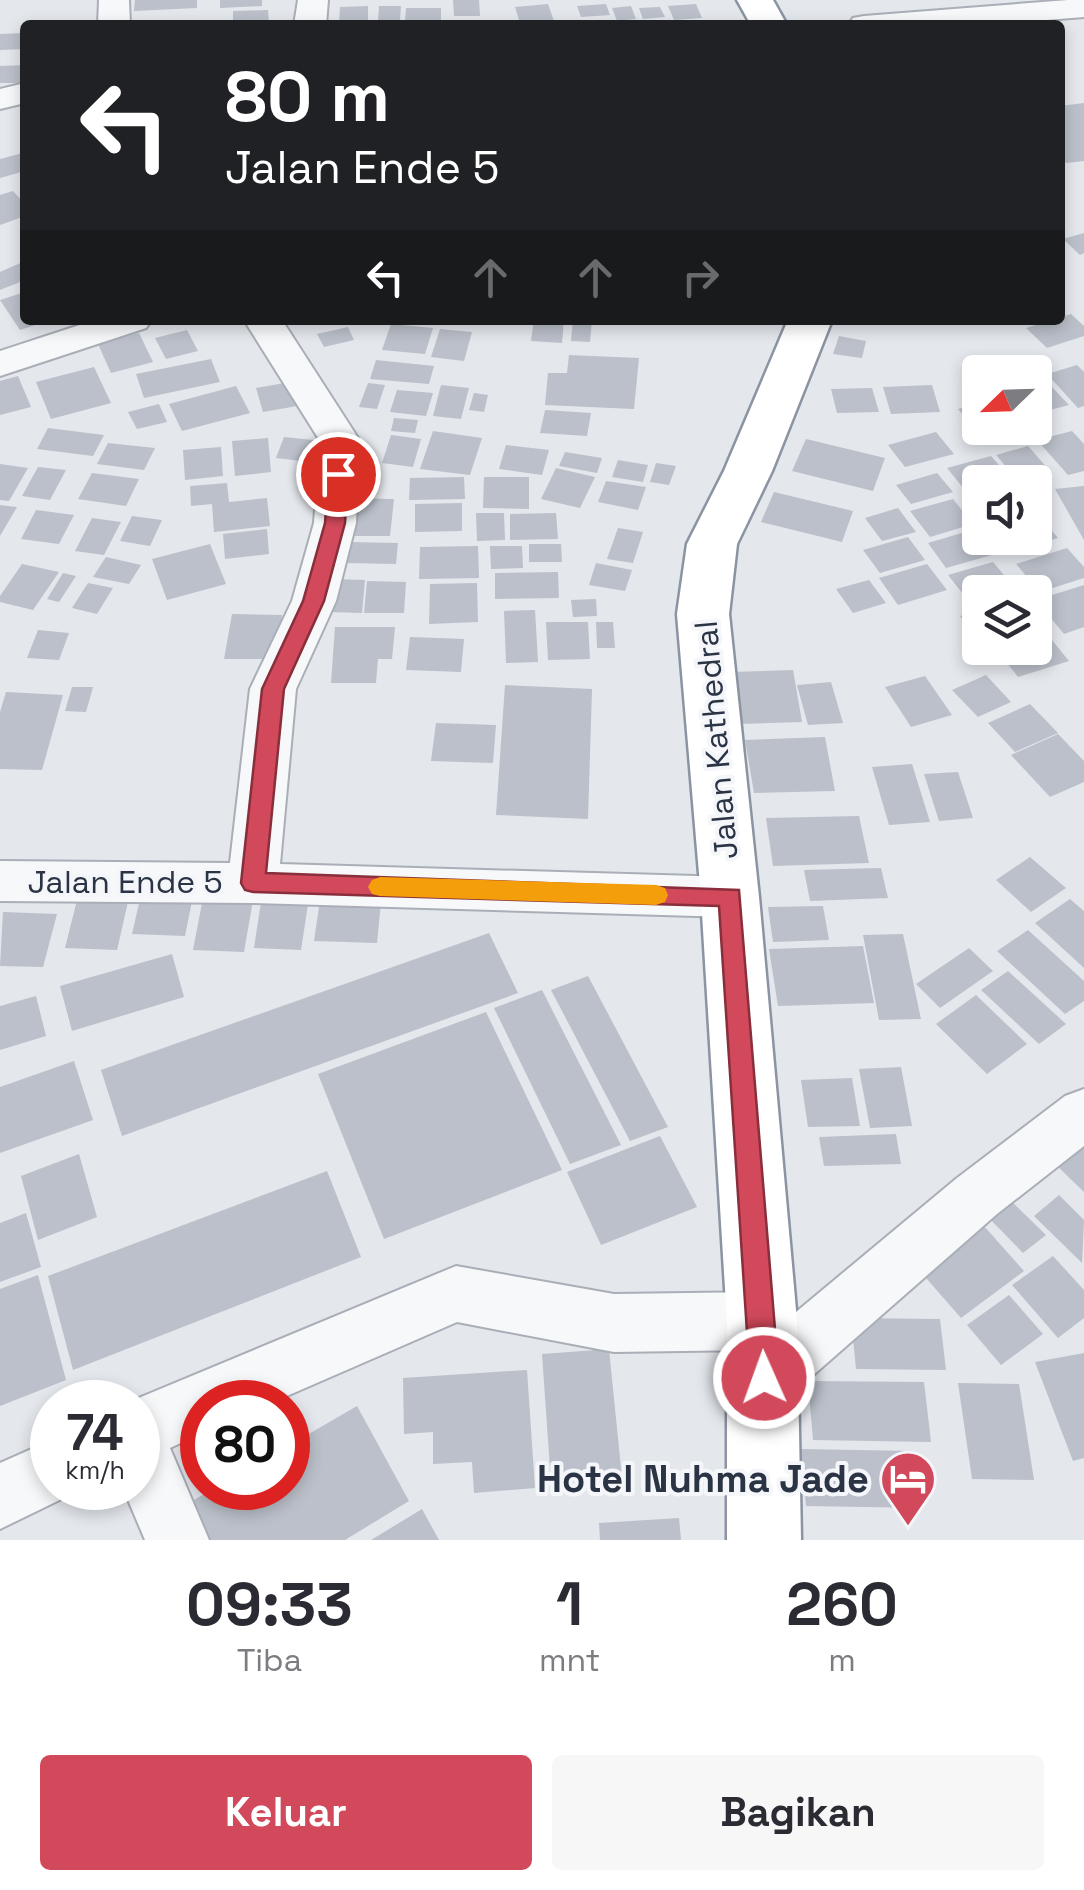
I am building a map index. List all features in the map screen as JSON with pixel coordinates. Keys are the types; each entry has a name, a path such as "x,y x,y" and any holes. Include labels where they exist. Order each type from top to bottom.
{"highway":[{"name":"Jalan Kathedral","path":"764,1540 762,1321 730,897 703,614 712,544 748,471 808,325"}],"street":[{"path":"929,20 1084,8"},
{"path":"0,364 118,325"},
{"path":"253,883 273,689 314,601 335,523 340,440 267,325"},
{"name":"Jalan Ende 5","path":"0,881 253,883 730,897"},
{"path":"764,1378 977,1196 1084,1113"},
{"path":"160,1421 456,1294 614,1323 762,1321"},
{"path":"0,1497 30,1483"},
{"path":"160,1499 178,1540"}],"building":[{"path":"135,0 197,0 197,8 134,11"},
{"path":"220,0 262,0 262,6 220,8"},
{"path":"453,0 479,0 480,16 454,16"},
{"path":"548,4 554,20 519,20 515,7"},
{"path":"606,4 610,15 581,17 577,6"},
{"path":"696,4 702,18 674,20 668,6"},
{"path":"368,6 368,20 339,20 340,7"},
{"path":"379,6 401,6 400,20 378,20"},
{"path":"631,6 636,19 617,20 612,8"},
{"path":"660,7 665,17 643,19 639,8"},
{"path":"406,8 441,8 441,20 405,20"},
{"path":"268,10 269,20 233,20 233,11"},
{"path":"20,33 20,49 0,50 0,34"},
{"path":"20,65 20,83 0,83 0,66"},
{"path":"1084,103 1084,161 1065,162 1065,105"},
{"path":"20,154 20,172 0,178 0,159"},
{"path":"13,191 20,199 20,218 0,225 0,195"},
{"path":"1084,233 1084,253 1080,255 1065,238"},
{"path":"20,263 20,282 0,290 0,272"},
{"path":"20,294 20,325 36,325 20,330 0,300"},
{"path":"1071,314 1084,326 1084,336 1047,348 1026,328 1065,325 1065,316"},
{"path":"391,325 433,328 425,354 382,350"},
{"path":"533,325 564,325 562,343 531,341"},
{"path":"573,325 592,325 590,342 571,341"},
{"path":"348,327 354,340 324,347 317,334"},
{"path":"440,329 472,332 464,361 431,357"},
{"path":"187,330 198,351 166,359 155,338"},
{"path":"139,333 153,362 111,373 98,344"},
{"path":"839,336 866,341 862,358 833,354"},
{"path":"569,355 639,358 634,409 545,405 548,373 567,373"},
{"path":"211,359 220,382 144,398 136,374"},
{"path":"376,360 434,366 429,384 370,379"},
{"path":"1077,365 1084,372 1084,406 1078,408 1052,379 1052,372"},
{"path":"94,367 111,403 51,419 36,382"},
{"path":"18,376 31,407 0,415 0,381"},
{"path":"296,381 303,405 263,412 256,388"},
{"path":"368,383 385,385 377,409 359,407"},
{"path":"441,385 469,388 461,419 433,416"},
{"path":"932,385 940,412 891,414 883,387"},
{"path":"236,386 250,413 182,431 169,404"},
{"path":"1052,387 1069,405 1052,410"},
{"path":"872,388 879,412 837,413 831,389"},
{"path":"397,390 433,393 426,416 390,412"},
{"path":"474,393 488,395 484,412 469,410"},
{"path":"159,404 167,422 137,429 128,412"},
{"path":"545,410 591,413 587,436 540,433"},
{"path":"394,418 418,420 415,433 391,431"},
{"path":"48,428 104,435 93,456 37,449"},
{"path":"433,431 482,438 470,475 420,469"},
{"path":"1072,431 1084,444 1084,471 1068,475 1041,445 1052,445 1052,436"},
{"path":"936,432 954,454 905,467 888,445"},
{"path":"391,435 421,439 413,467 382,463"},
{"path":"284,437 333,442 326,464 276,458"},
{"path":"268,438 271,472 235,476 232,441"},
{"path":"806,439 885,458 873,491 792,471"},
{"path":"108,443 155,448 144,470 97,464"},
{"path":"506,445 549,450 542,475 499,469"},
{"path":"1028,446 1045,465 1005,465 996,455"},
{"path":"221,447 223,476 185,480 183,450"},
{"path":"565,452 602,458 597,473 559,466"},
{"path":"991,456 999,465 962,465 962,486 947,468"},
{"path":"618,460 648,465 643,482 612,477"},
{"path":"656,463 676,466 669,485 650,482"},
{"path":"0,464 28,468 9,501 0,500"},
{"path":"38,467 66,470 50,500 22,496"},
{"path":"556,468 595,477 580,508 541,499"},
{"path":"92,473 139,479 126,506 78,499"},
{"path":"937,473 953,492 911,504 896,485"},
{"path":"464,477 465,499 409,500 410,478"},
{"path":"484,477 529,477 529,509 483,508"},
{"path":"606,481 646,487 638,510 598,502"},
{"path":"227,483 229,502 267,498 270,526 214,532 212,504 191,506 190,486"},
{"path":"1084,486 1084,540 1055,489"},
{"path":"774,492 853,511 842,542 761,522"},
{"path":"346,498 394,499 390,536 341,536"},
{"path":"953,499 962,510 962,527 930,537 910,511"},
{"path":"462,503 462,531 415,532 415,504"},
{"path":"0,505 17,507 0,536"},
{"path":"898,508 916,532 882,541 865,518"},
{"path":"36,510 74,515 59,544 21,539"},
{"path":"476,513 504,513 505,540 477,541"},
{"path":"556,513 558,539 510,540 510,514"},
{"path":"132,516 162,520 150,546 120,541"},
{"path":"92,518 121,522 104,555 75,551"},
{"path":"618,528 643,532 633,563 607,559"},
{"path":"267,529 269,554 225,559 223,534"},
{"path":"962,533 962,555 992,555 946,568 928,543"},
{"path":"908,537 925,560 880,573 863,550"},
{"path":"349,542 398,543 396,564 346,563"},
{"path":"210,544 226,584 167,600 152,559"},
{"path":"529,544 561,544 562,562 529,562"},
{"path":"478,546 479,578 419,579 420,547"},
{"path":"490,546 522,546 523,568 491,569"},
{"path":"1067,548 1084,567 1084,578 1052,588 1052,575 1025,575 1016,564"},
{"path":"106,557 141,565 129,584 93,577"},
{"path":"993,562 1004,575 962,575 962,593 948,575"},
{"path":"596,563 632,570 625,591 589,585"},
{"path":"22,564 59,572 33,610 0,602 0,596"},
{"path":"927,564 947,590 898,605 879,578"},
{"path":"558,572 559,598 495,599 495,573"},
{"path":"63,573 76,576 59,602 47,599"},
{"path":"333,579 365,580 362,613 329,612"},
{"path":"869,580 886,603 853,613 836,589"},
{"path":"367,581 406,582 404,613 364,613"},
{"path":"88,583 113,588 97,614 72,608"},
{"path":"477,583 478,622 429,624 430,584"},
{"path":"1084,585 1084,627 1064,634 1052,619 1052,595"},
{"path":"596,599 597,616 573,617 571,600"},
{"path":"535,610 538,662 506,663 504,611"},
{"path":"232,614 282,615 276,659 224,659"},
{"path":"546,622 588,622 590,659 548,660"},
{"path":"596,622 613,622 615,648 597,648"},
{"path":"335,627 395,627 392,659 378,659 376,683 331,683"},
{"path":"38,630 69,633 59,660 27,658"},
{"path":"410,637 464,639 461,672 406,670"},
{"path":"1052,640 1069,661 1018,677 1009,665 1052,665"},
{"path":"793,670 802,722 739,724 731,672"},
{"path":"986,675 1011,702 978,717 952,690"},
{"path":"925,676 952,715 911,727 885,687"},
{"path":"831,682 843,723 808,725 797,685"},
{"path":"505,685 592,689 588,819 496,815"},
{"path":"72,687 93,687 86,712 65,711"},
{"path":"6,692 63,695 42,770 0,769 0,712"},
{"path":"1030,704 1058,733 1015,752 988,723"},
{"path":"436,723 496,725 493,763 431,761"},
{"path":"1058,734 1084,761 1084,782 1050,797 1011,755"},
{"path":"825,737 835,791 754,793 745,740"},
{"path":"912,764 930,822 889,825 872,767"},
{"path":"958,772 973,818 939,821 924,774"},
{"path":"859,816 869,863 773,866 766,818"},
{"path":"1030,857 1066,888 1031,912 996,880"},
{"path":"881,868 888,898 810,901 804,870"},
{"path":"203,898 253,900 244,952 193,950"},
{"path":"140,899 192,901 185,936 132,934"},
{"path":"1070,899 1084,911 1084,968 1035,923"},
{"path":"77,900 128,902 117,950 65,948"},
{"path":"320,900 381,902 377,943 314,941"},
{"path":"261,902 308,904 301,950 254,948"},
{"path":"823,906 829,940 773,942 768,907"},
{"path":"3,912 57,914 43,967 0,966"},
{"path":"1028,930 1084,981 1084,1001 1065,1014 997,951"},
{"path":"489,933 518,993 122,1136 101,1070"},
{"path":"903,934 921,1019 879,1020 863,935"},
{"path":"863,946 874,1003 778,1006 769,949"},
{"path":"969,948 993,971 940,1008 916,984"},
{"path":"172,954 184,997 72,1031 60,986"},
{"path":"1008,971 1066,1024 1039,1044 981,990"},
{"path":"588,976 668,1127 630,1141 551,990"},
{"path":"542,990 621,1145 570,1164 494,1008"},
{"path":"976,995 1027,1044 987,1074 936,1024"},
{"path":"36,996 46,1036 0,1050 0,1006"},
{"path":"486,1012 562,1170 384,1239 318,1074"},
{"path":"74,1061 93,1120 0,1153 0,1087"},
{"path":"901,1067 912,1126 870,1128 859,1069"},
{"path":"852,1078 860,1126 808,1127 801,1080"},
{"path":"1084,1132 1084,1192 1050,1159"},
{"path":"896,1134 901,1164 824,1166 819,1137"},
{"path":"660,1136 697,1207 601,1245 567,1172"},
{"path":"79,1154 97,1217 38,1240 21,1176"},
{"path":"327,1171 361,1257 73,1370 48,1276"},
{"path":"1059,1195 1084,1220 1082,1263 1034,1216"},
{"path":"1007,1197 1046,1235 1023,1253 985,1214"},
{"path":"26,1213 41,1267 0,1282 0,1223"},
{"path":"983,1225 1024,1271 961,1318 919,1270"},
{"path":"1053,1256 1084,1290 1084,1318 1058,1338 1012,1285"},
{"path":"38,1275 66,1380 30,1380 30,1394 0,1406 0,1289"},
{"path":"1009,1295 1043,1334 1001,1365 967,1325"},
{"path":"851,1318 940,1319 946,1370 856,1369"},
{"path":"609,1349 622,1478 551,1483 542,1354"},
{"path":"1084,1353 1084,1458 1073,1461 1035,1362"},
{"path":"527,1370 535,1488 474,1493 472,1462 433,1464 433,1432 404,1434 403,1378"},
{"path":"808,1381 924,1382 931,1442 813,1440"},
{"path":"958,1383 1019,1384 1034,1480 972,1479"},
{"path":"357,1406 409,1501 345,1540 183,1540 171,1513 180,1508 310,1510 310,1433"},
{"path":"801,1449 913,1451 920,1508 806,1506"},
{"path":"422,1509 439,1540 371,1540"},
{"path":"679,1518 681,1540 600,1540 599,1523"}],"slow traffic":[{"path":"380,887 656,895"}],"place":[{"name":"Hotel Nuhma Jade","path":"908,1528"}],"route":[{"path":"338,474 335,523 314,601 273,689 253,883 730,897 764,1378"}]}
